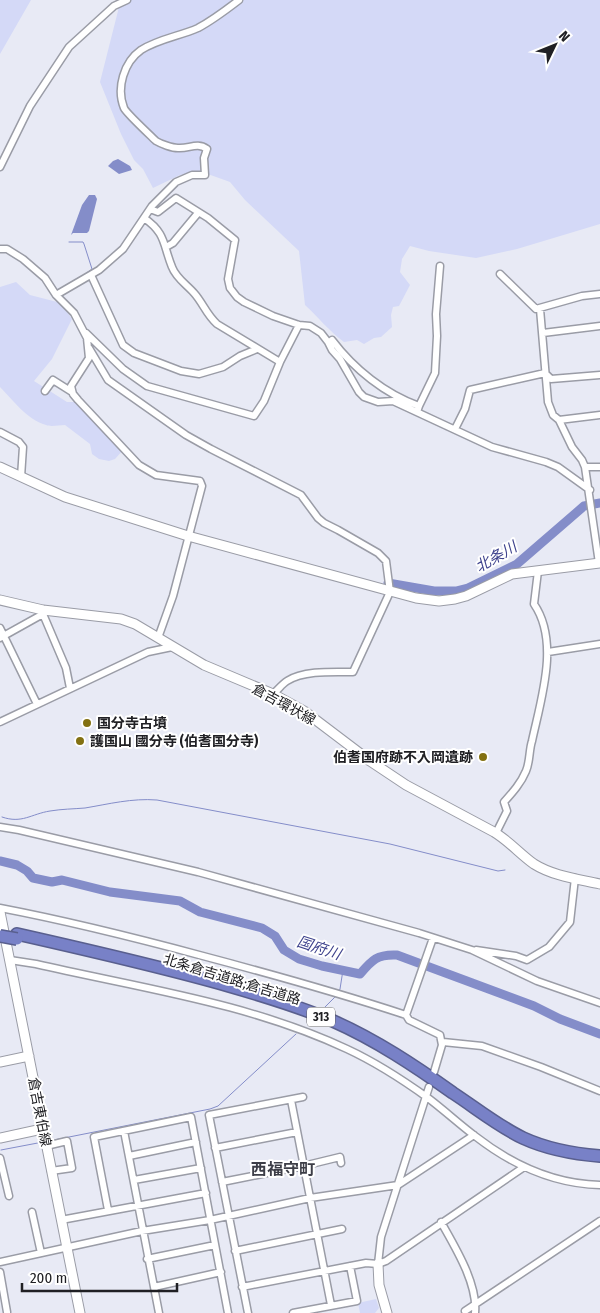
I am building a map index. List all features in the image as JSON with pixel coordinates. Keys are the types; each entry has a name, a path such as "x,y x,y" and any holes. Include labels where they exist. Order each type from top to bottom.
{"highway":[{"name":"北条倉吉道路;倉吉道路","path":"0,930 17,937 185,979 309,1018 338,1030 385,1054 488,1124 515,1140 546,1153 600,1163"},
{"name":"北条倉吉道路;倉吉道路","path":"0,936 17,937 177,971 304,1010 333,1021 388,1049 497,1123 523,1138 557,1150 600,1156"}],"main road":[{"path":"0,467 65,497 188,536 390,592 439,601 466,596 512,574 599,563"},
{"name":"倉吉環状線","path":"0,600 43,612 121,619 135,624 204,665 273,694 304,712 370,761 406,784 496,833 541,868 600,884"},
{"name":"倉吉東伯線","path":"0,912 80,1313"},
{"path":"0,958 10,960"},
{"path":"0,1062 29,1056"},
{"path":"0,1138 42,1129"},
{"path":"378,1264 379,1285 387,1313"}],"street":[{"path":"0,167 30,106 69,47 114,6 128,0"},
{"path":"56,295 99,270 123,249 158,198 176,182 192,175 206,175 204,158 207,150 202,146 196,145 190,148 176,149 157,141 124,110 122,79 127,66 142,50 197,28 239,0"},
{"path":"150,209 158,212 176,198 208,218 235,240 228,279 230,288 237,297 273,316 310,326 321,333 364,397 378,402 393,401 418,409"},
{"path":"166,247 173,243 198,213"},
{"path":"144,218 158,229 172,268 194,294 210,318 280,362"},
{"path":"0,249 7,249 24,259 45,278 56,295 74,313 84,331 87,338 89,358 72,386 72,392"},
{"path":"418,409 435,373 436,314 440,266"},
{"path":"500,274 536,310 582,296 600,294"},
{"path":"91,275 124,344 134,353 176,369 199,374 223,368 240,356 257,349"},
{"path":"540,309 548,402 553,415 559,420 572,447 585,467 590,490 599,563"},
{"path":"84,331 123,370 147,386 254,416 264,401 280,362 299,324"},
{"path":"543,333 600,326"},
{"path":"332,340 342,353 373,380 418,409 492,447 558,467 590,490"},
{"path":"88,348 108,380 211,449 300,495 324,523 378,553 386,561 390,592 353,672 328,672 296,676 286,681 273,694"},
{"path":"455,429 465,409 470,390 545,373"},
{"path":"545,373 551,379 600,375"},
{"path":"45,391 53,380 72,392 139,465 156,475 200,481 202,486 173,596 158,638"},
{"path":"559,420 600,415"},
{"path":"0,432 23,446 21,477"},
{"path":"585,467 600,467"},
{"path":"496,833 507,811 504,802 520,783 527,769 546,674 548,652 546,629 541,614 534,604 538,571"},
{"path":"2,637 43,612 66,668 70,688"},
{"path":"0,628 2,637 37,704"},
{"path":"548,652 600,644"},
{"path":"0,722 148,652 172,647"},
{"path":"0,828 19,830 198,872 433,938 472,950 537,981 600,1002"},
{"path":"472,950 516,956 527,960 549,947 570,922 575,878"},
{"path":"0,908 45,916 257,970 407,1013"},
{"path":"433,938 407,1013 409,1020 440,1035 443,1042 434,1072"},
{"path":"10,960 200,1000 266,1018 347,1050 403,1081 427,1097 474,1136 502,1155 524,1166 547,1176 586,1184 600,1184"},
{"path":"443,1042 482,1046 600,1091"},
{"path":"378,1264 381,1237 429,1087"},
{"path":"248,1313 209,1115 303,1097"},
{"path":"292,1100 331,1305"},
{"path":"108,1210 94,1137 191,1118 228,1313"},
{"path":"124,1131 147,1259 159,1313"},
{"path":"215,1148 297,1132"},
{"path":"0,1262 142,1231 210,1220 310,1198 398,1185 474,1136"},
{"path":"46,1146 67,1141 72,1168 51,1170"},
{"path":"129,1156 196,1142"},
{"path":"222,1182 340,1157 341,1163"},
{"path":"0,1158 9,1196"},
{"path":"242,1287 323,1270 366,1263 378,1264 386,1262 524,1166"},
{"path":"134,1180 201,1168"},
{"path":"61,1220 206,1193"},
{"path":"32,1212 40,1253"},
{"path":"465,1311 600,1221"},
{"path":"441,1222 457,1250 467,1273 476,1304 475,1313"},
{"path":"235,1251 342,1229"},
{"path":"147,1259 215,1245"},
{"path":"294,1313 357,1301 350,1266"},
{"path":"0,1272 8,1312"},
{"path":"154,1287 221,1272"}],"shaded area":[{"path":"0,0 31,0 0,54"},
{"path":"119,0 600,0 600,224 517,249 476,258 429,251 410,246 402,259 400,272 410,285 399,306 393,307 391,315 392,327 381,337 374,338 364,344 357,340 344,342 328,329 305,305 299,251 245,200 230,182 205,173 180,175 153,188 143,169 134,160 121,134 100,82 118,11"},
{"path":"16,282 30,295 61,303 72,319 52,359 34,381 67,402 74,402 98,421 124,449 115,459 109,461 99,459 92,454 90,444 65,425 48,426 32,418 0,387 0,287"},
{"path":"376,1299 379,1308 375,1313 360,1313 358,1303"}],"water":[{"path":"118,159 130,166 132,170 119,174 108,166"},
{"path":"89,195 95,195 97,199 89,231 87,233 73,233 71,235 82,205"}],"waterway":[{"path":"69,242 83,242 84,244 92,269 84,275"},
{"name":"北条川","path":"388,583 434,591 456,591 468,588 517,564 584,506 600,503"},
{"path":"2,817 21,819 54,810 85,808 130,801 157,800 390,844 498,871 505,870"},
{"name":"国府川","path":"0,861 17,865 27,871 33,878 52,882 62,880 110,892 180,901 200,912 262,928 275,936 284,950 299,959 322,966 360,974 376,959 397,955 534,1006 560,1019 600,1034"},
{"path":"339,991 343,970"},
{"path":"322,1010 335,997"},
{"path":"49,1141 218,1106 296,1034"},
{"path":"1,1150 43,1142"}],"place":[{"name":"国分寺古墳","path":"87,723"},
{"name":"護国山 國分寺 (伯耆国分寺)","path":"80,741"},
{"name":"伯耆国府跡不入岡遺跡","path":"483,757"}],"district":[{"name":"西福守町","path":"283,1169"}]}
